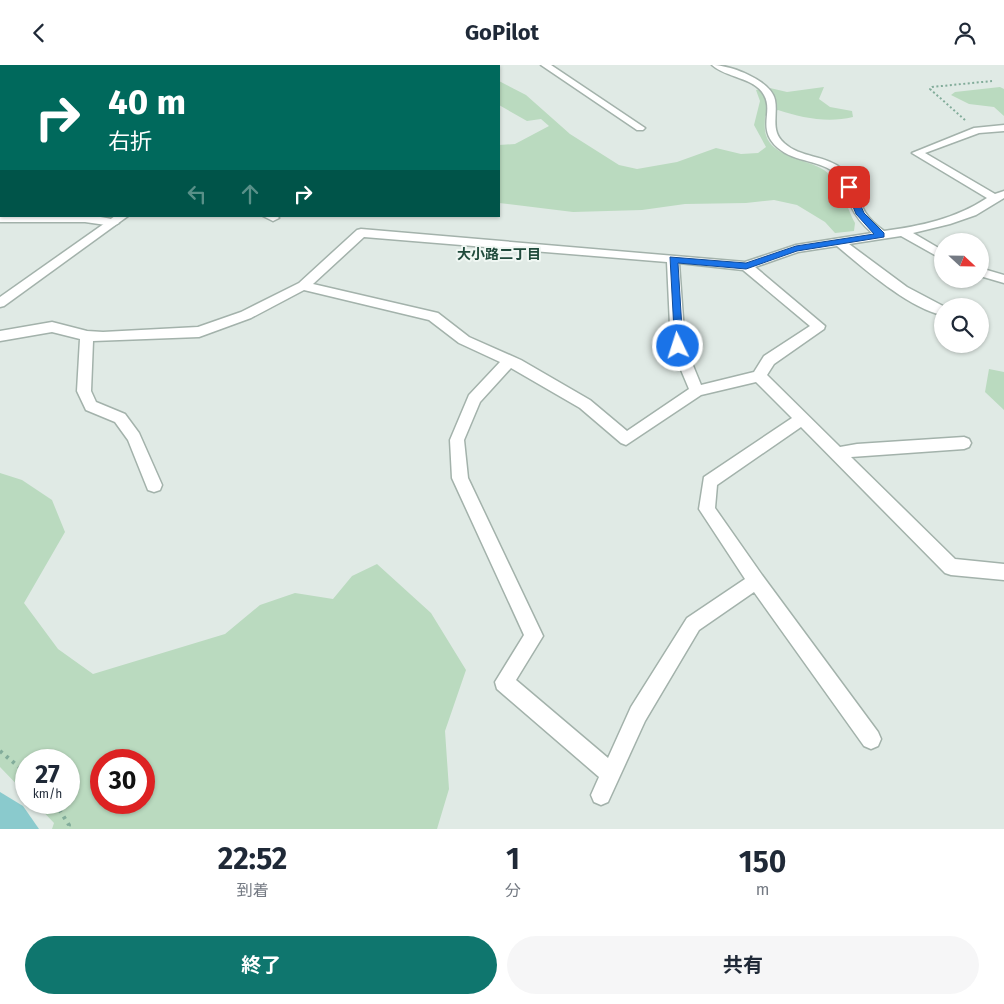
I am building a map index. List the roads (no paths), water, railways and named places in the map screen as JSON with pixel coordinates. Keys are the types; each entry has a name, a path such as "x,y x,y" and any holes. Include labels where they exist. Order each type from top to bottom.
{"street":[{"path":"545,65 640,128"},
{"path":"716,65 755,82 768,92 771,99 769,123 771,131 779,144 792,153 837,170 849,187 860,214 881,235"},
{"path":"999,196 917,153 977,130 1004,128"},
{"path":"0,336 52,327 87,336 103,337 199,332 246,315 303,286 361,233 746,266 796,249 903,232 946,223 972,213 999,196"},
{"path":"0,219 118,220"},
{"path":"0,303 118,220"},
{"path":"903,232 934,250"},
{"path":"839,242 857,257 908,292 934,307"},
{"path":"673,259 678,346 697,391"},
{"path":"303,286 433,316 464,340 509,361 585,404 626,439 697,391 759,376 769,360 819,326 746,266"},
{"path":"989,275 1004,279"},
{"path":"87,336 84,391 91,406 120,418 134,437 154,485"},
{"path":"509,361 474,399 456,440 460,478 534,636 504,682 610,774"},
{"path":"759,376 952,567 1004,572"},
{"path":"801,419 710,481 707,509 756,581 871,739"},
{"path":"837,454 857,450 964,443"},
{"path":"600,795 638,715 693,623 756,581"}],"water":[{"path":"0,792 15,801 15,814 29,814 39,829 0,829"}],"district":[{"name":"大小路二丁目","path":"499,254"}]}
